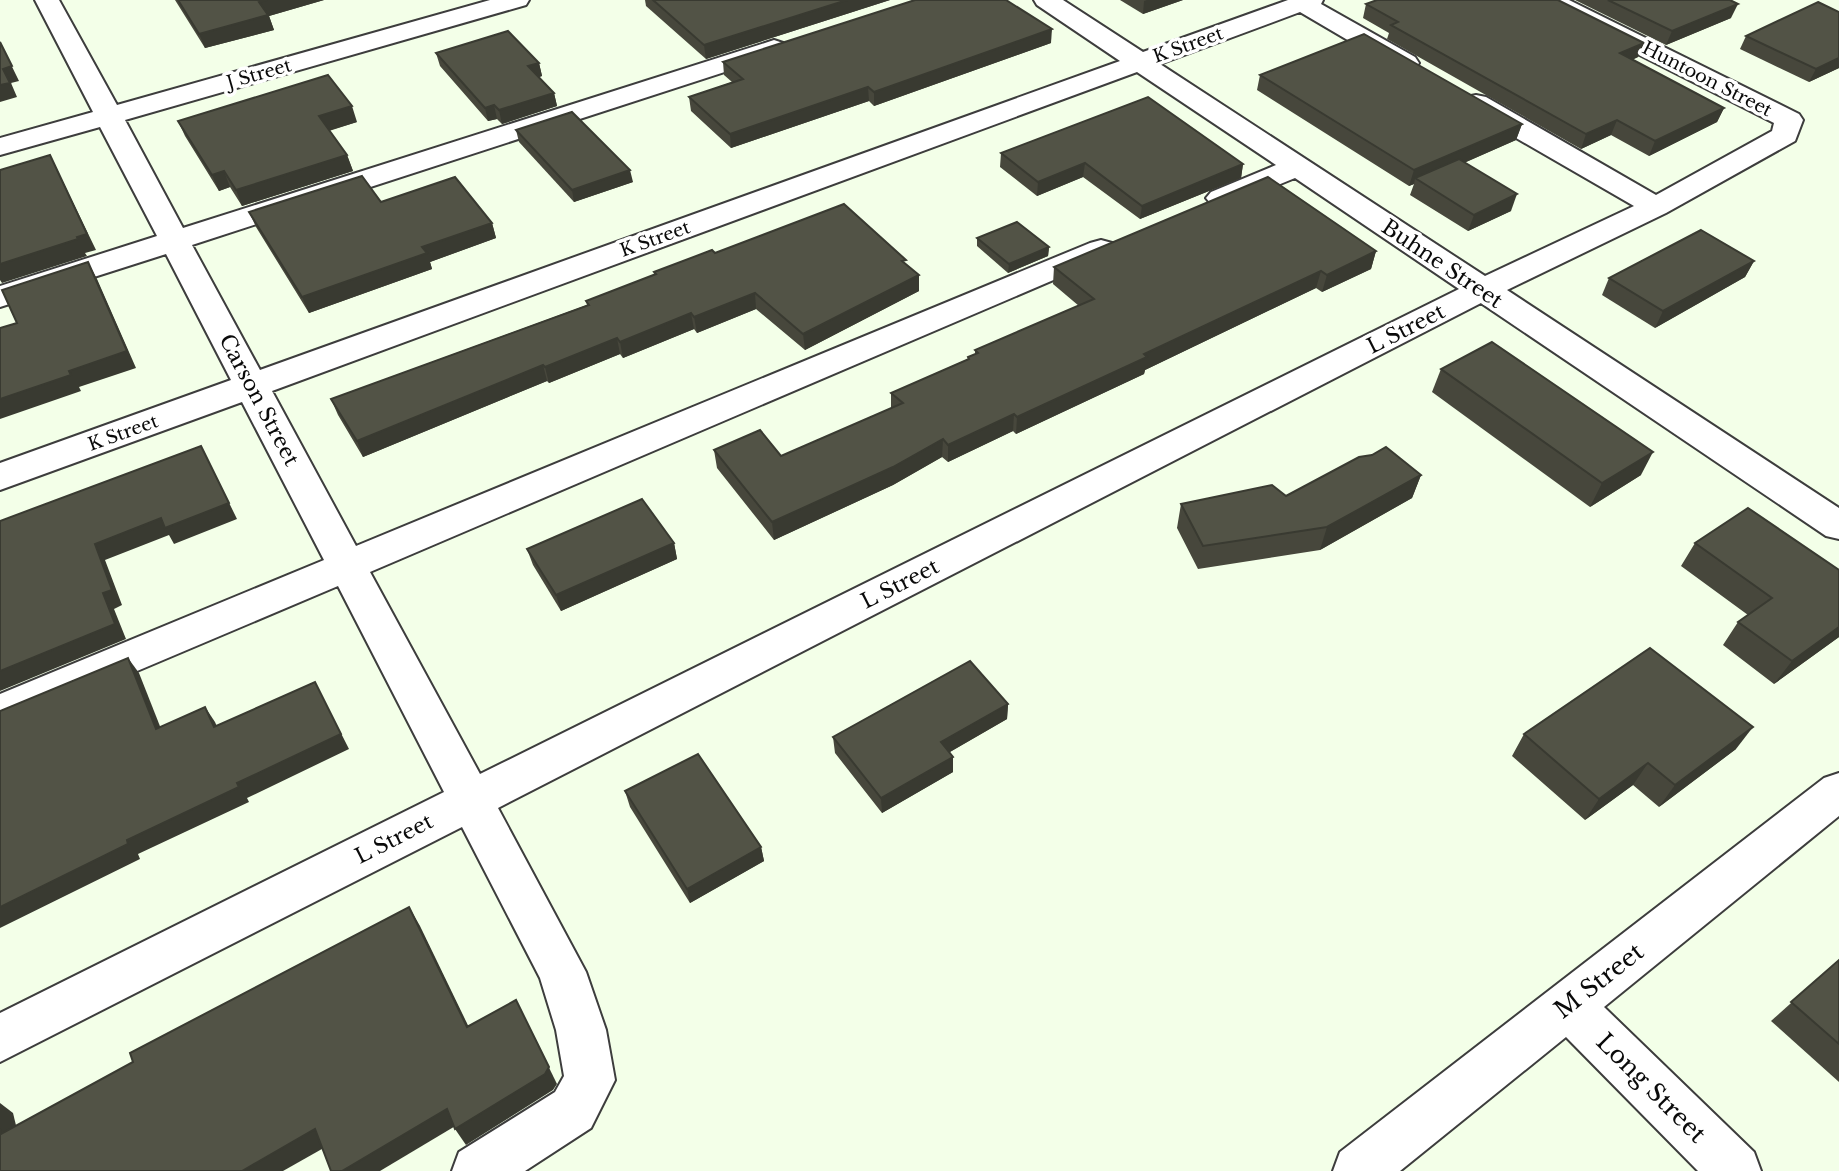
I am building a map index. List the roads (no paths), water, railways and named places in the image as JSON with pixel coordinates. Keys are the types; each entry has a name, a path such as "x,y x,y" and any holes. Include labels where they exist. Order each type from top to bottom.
{"street":[{"name":"Carson Street","path":"47,0 562,972 581,1030 590,1080 573,1110 478,1171"},
{"name":"J Street","path":"0,148 517,0"},
{"name":"Buhne Street","path":"1046,0 1839,526"},
{"name":"Huntoon Street","path":"1550,0 1789,120"},
{"name":"K Street","path":"0,477 1306,1"},
{"path":"1306,1 1432,78"},
{"path":"0,297 793,42"},
{"path":"1456,91 1656,207"},
{"name":"L Street","path":"0,1038 1482,290 1656,207 1785,135 1789,120"},
{"path":"1194,210 1297,167"},
{"path":"0,712 1130,237"},
{"name":"M Street","path":"1359,1171 1839,791"},
{"name":"Long Street","path":"1568,1005 1735,1171"}]}
